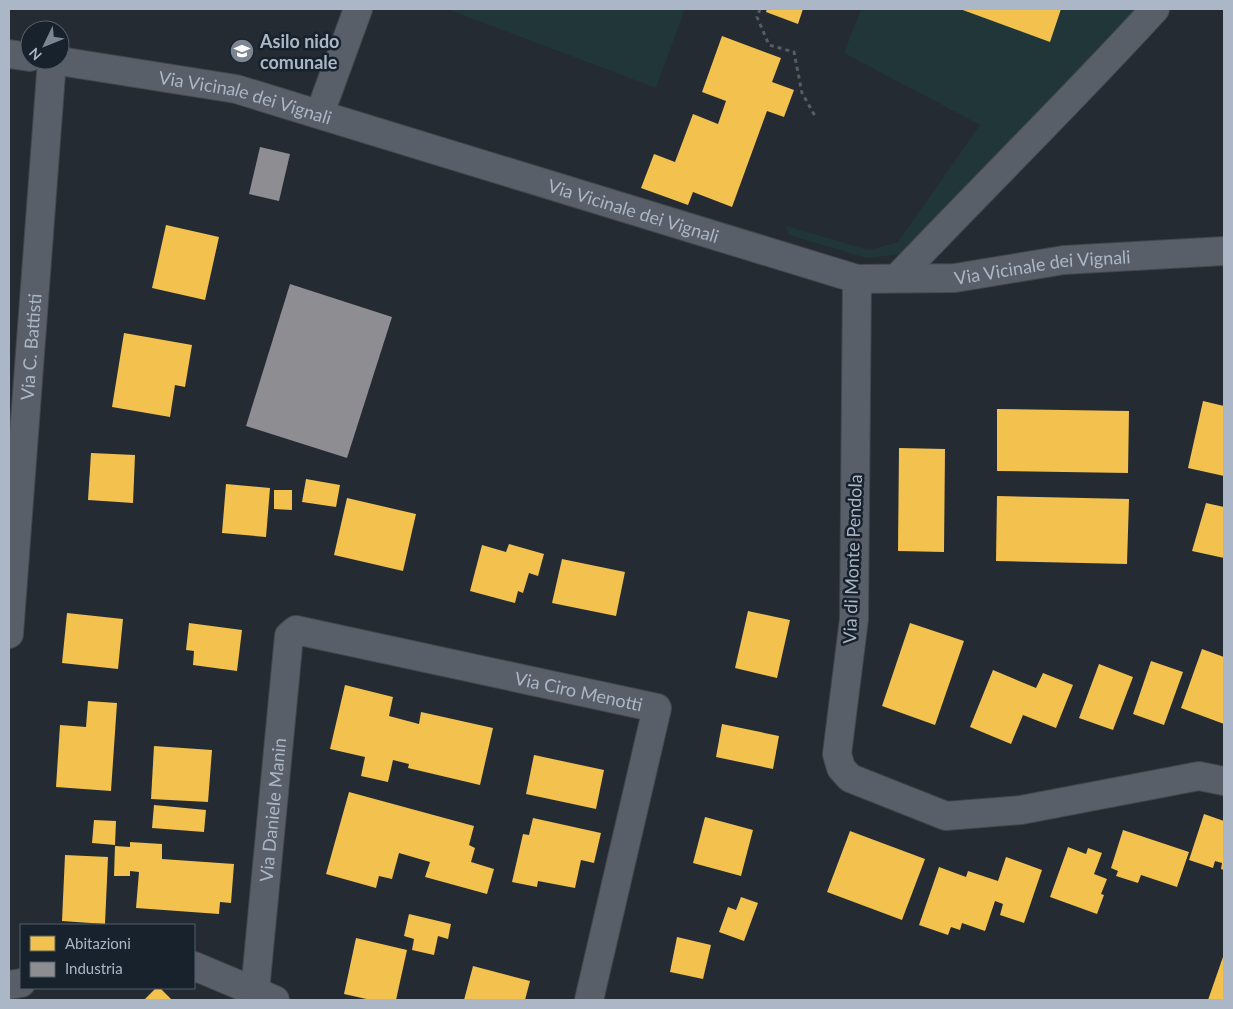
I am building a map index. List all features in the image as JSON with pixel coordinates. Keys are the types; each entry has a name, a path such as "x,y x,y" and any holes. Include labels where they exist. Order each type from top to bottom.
{"street":[{"path":"320,113 358,9"},
{"path":"897,278 1155,9"},
{"name":"Via Vicinale dei Vignali","path":"70,63 236,89 320,113 760,251 857,279 955,278 1064,260 1224,251"},
{"name":"Via C. Battisti","path":"9,634 14,513 51,70"},
{"name":"Via di Monte Pendola","path":"857,279 854,619 837,754 840,768 850,778 946,816 1021,810 1199,776 1224,781"},
{"name":"Via Daniele Manin","path":"265,996 290,636 296,630"},
{"name":"Via Ciro Menotti","path":"296,630 657,708 589,1000"},
{"path":"195,966 265,996"}],"path":[{"path":"760,9 757,17 769,45 794,52 802,92 814,116"}],"green space":[{"path":"447,9 685,9 656,88"},
{"path":"861,9 1141,9 913,253 867,258 789,235 786,226 869,250 898,242 980,125 844,53"}],"building: Abitazioni":[{"path":"767,9 803,9 798,24 766,12"},
{"path":"960,9 1061,9 1050,42"},
{"path":"722,36 781,58 772,82 794,90 784,117 767,111 732,207 693,192 688,205 641,188 654,154 675,162 693,114 718,124 726,101 702,92"},
{"path":"166,225 219,237 205,300 152,288"},
{"path":"124,333 192,345 185,387 175,385 170,417 112,407"},
{"path":"1203,401 1224,406 1224,476 1188,468"},
{"path":"997,409 1129,411 1128,473 997,471"},
{"path":"899,448 945,449 944,552 898,551"},
{"path":"91,453 135,455 133,503 88,500"},
{"path":"306,479 340,485 336,507 302,502"},
{"path":"226,484 270,488 266,537 222,533"},
{"path":"274,490 292,490 292,510 274,509"},
{"path":"997,496 1129,499 1127,564 996,561"},
{"path":"347,498 416,514 403,571 334,555"},
{"path":"1206,503 1224,507 1224,558 1192,551"},
{"path":"509,544 544,554 538,576 529,573 523,593 518,591 515,603 470,591 482,545 506,552"},
{"path":"562,559 625,572 616,616 552,603"},
{"path":"748,611 790,620 777,678 735,668"},
{"path":"67,613 123,619 118,669 62,663"},
{"path":"189,623 242,630 237,671 193,665 194,651 186,650"},
{"path":"910,623 964,641 935,725 882,706"},
{"path":"1202,649 1224,657 1224,724 1181,708"},
{"path":"1151,661 1183,672 1164,725 1133,714"},
{"path":"1099,664 1133,677 1113,730 1079,718"},
{"path":"993,670 1036,688 1043,673 1073,685 1056,728 1023,715 1011,744 970,727"},
{"path":"345,685 393,697 389,716 419,724 421,712 493,728 480,785 408,768 409,764 393,760 388,782 361,776 365,757 330,749"},
{"path":"88,701 117,703 111,791 56,787 60,725 86,727"},
{"path":"722,724 779,736 773,769 716,757"},
{"path":"154,746 212,750 208,802 151,799"},
{"path":"534,755 604,770 596,809 526,794"},
{"path":"349,792 474,826 469,845 475,848 471,862 494,869 487,894 425,877 430,862 399,853 392,879 379,876 376,888 326,874"},
{"path":"154,805 206,810 204,832 152,828"},
{"path":"1204,814 1224,821 1224,870 1221,869 1222,863 1215,861 1213,868 1189,860"},
{"path":"705,817 753,830 741,876 693,863"},
{"path":"533,818 601,833 594,863 581,860 575,888 538,881 537,887 512,882 523,834 529,835"},
{"path":"94,820 116,821 115,845 92,843"},
{"path":"1123,830 1189,852 1177,887 1141,875 1138,883 1116,876 1118,871 1111,868"},
{"path":"850,831 925,859 902,920 827,892"},
{"path":"130,842 162,844 162,859 234,864 231,903 220,902 219,914 136,908 139,872 130,871 130,876 114,876 115,846 130,847"},
{"path":"1068,847 1086,854 1088,848 1102,853 1094,874 1107,879 1101,894 1104,895 1097,914 1050,897"},
{"path":"65,855 108,857 105,924 62,921"},
{"path":"1006,857 1042,870 1024,923 1000,915 1003,904 995,901 985,931 962,923 960,930 951,927 948,935 919,925 939,867 966,877 968,871 998,881"},
{"path":"741,897 758,903 744,941 719,932 728,907 736,910"},
{"path":"409,914 451,924 448,939 438,936 434,955 412,950 414,939 404,936"},
{"path":"677,937 711,945 703,979 670,972"},
{"path":"356,938 407,950 396,1000 371,1000 344,994"},
{"path":"1224,954 1224,1000 1208,1000"},
{"path":"473,966 530,981 525,1000 464,1000"},
{"path":"155,989 161,989 172,1000 144,1000"}],"building: Industria":[{"path":"260,147 290,154 279,201 249,194"},
{"path":"290,284 392,317 347,458 246,426"}],"place":[{"name":"Asilo nido comunale","path":"242,51"}]}
